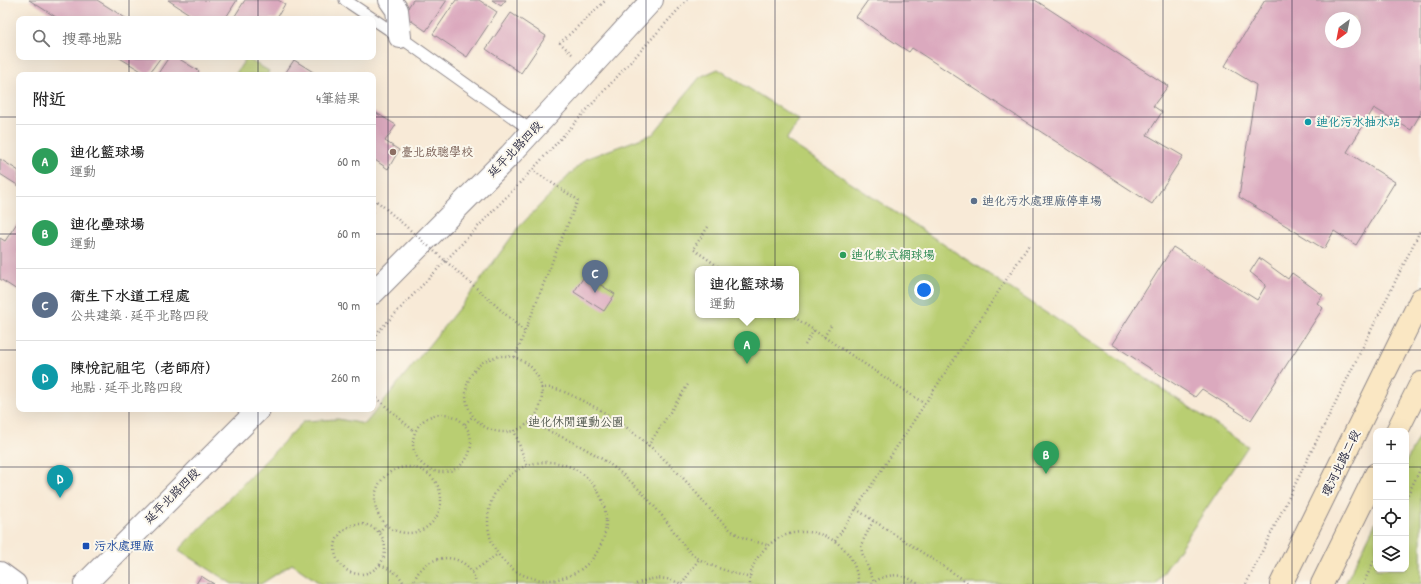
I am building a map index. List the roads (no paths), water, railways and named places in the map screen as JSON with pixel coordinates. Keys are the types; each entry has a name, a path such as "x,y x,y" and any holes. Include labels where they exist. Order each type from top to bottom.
{"main road":[{"name":"環河北路二段","path":"1281,584 1421,299"},
{"path":"1398,428 1421,382"},
{"path":"1322,584 1373,480"}],"street":[{"path":"390,0 397,10 400,37"},
{"name":"延平北路四段","path":"376,290 532,131 652,0"},
{"name":"延平北路四段","path":"85,584 256,412"},
{"path":"0,573 15,584"}],"lane":[{"path":"345,0 369,16"},
{"path":"376,21 532,131"}],"place":[{"name":"迪化污水抽水站","path":"1308,122"},
{"name":"臺北啟聰學校","path":"393,152"},
{"name":"迪化汚水處理廠停車場","path":"974,201"},
{"name":"迪化軟式網球場","path":"843,255"},
{"name":"衛生下水道工程處","path":"595,293"},
{"name":"迪化籃球場","path":"747,364"},
{"name":"迪化壘球場","path":"1046,474"},
{"name":"陳悅記祖宅（老師府）","path":"60,498"},
{"name":"污水處理廠","path":"86,546"}],"park label":[{"name":"迪化休閒運動公園","path":"576,422"}]}
